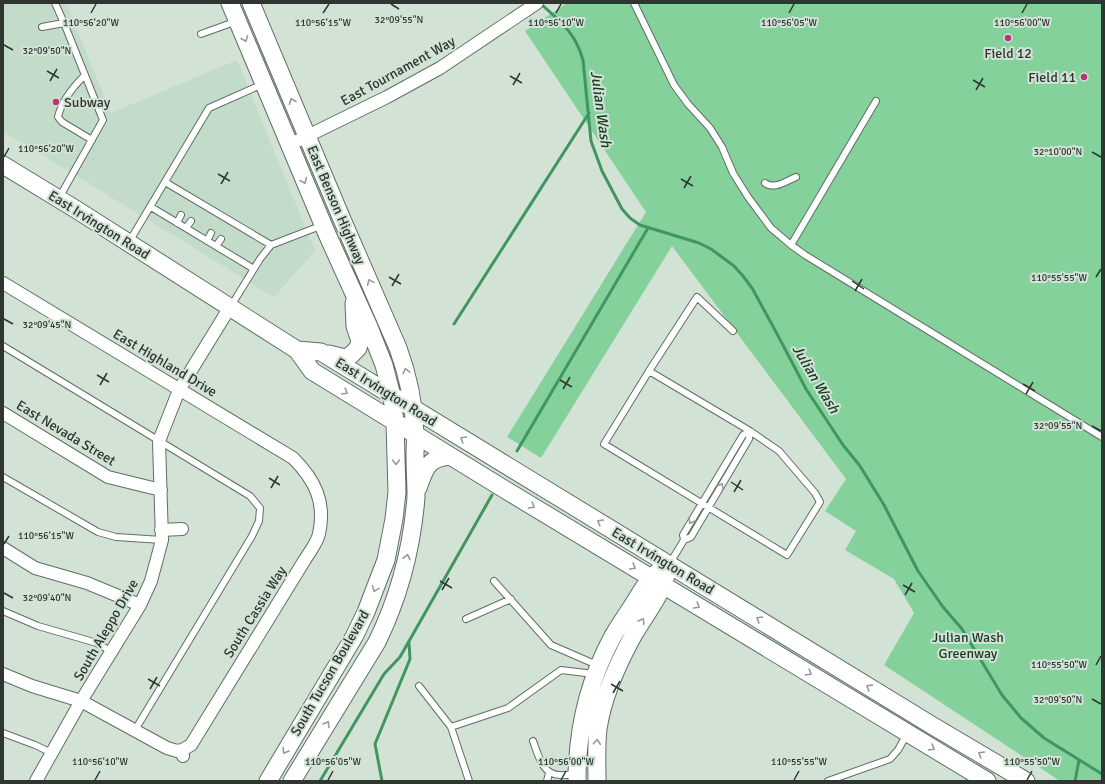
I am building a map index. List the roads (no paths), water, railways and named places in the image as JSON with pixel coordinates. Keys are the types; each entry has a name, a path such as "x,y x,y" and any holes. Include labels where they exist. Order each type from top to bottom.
{"main road":[{"name":"East Benson Highway","path":"230,3 263,84 384,365 392,396"},
{"name":"East Benson Highway","path":"252,3 307,137 398,348 405,366 414,409"},
{"name":"East Irvington Road","path":"3,165 297,350 312,371 485,478 987,781"},
{"path":"322,352 346,358 358,348 360,341 355,326 353,291"},
{"name":"East Irvington Road","path":"297,350 322,352 1025,781"},
{"name":"South Tucson Boulevard","path":"268,781 354,637 366,612 386,560 394,519 397,492 396,423 392,396"},
{"name":"South Tucson Boulevard","path":"292,781 377,642 396,600 411,537 416,496 416,435 414,409"},
{"path":"416,496 425,470 429,464 439,457 450,456"},
{"path":"577,777 583,720 588,696 597,670 613,636 657,582 669,564"},
{"path":"597,781 596,755 598,728 602,710 616,669 657,582"}],"street":[{"name":"East Tournament Way","path":"289,145 387,97 440,68 537,3"},
{"name":"East Highland Drive","path":"3,283 293,458 307,473"},
{"name":"South Aleppo Drive","path":"36,781 81,701 140,605 151,581 162,535 159,441 179,390 230,307"},
{"name":"East Nevada Street","path":"3,413 108,477 161,490"},
{"name":"South Cassia Way","path":"135,730 167,748 182,753 191,745 319,535 321,513 317,490 307,473"},
{"path":"162,535 182,529"},
{"path":"3,548 35,568 87,583 140,605"},
{"path":"3,674 32,686 81,701 135,730"}],"lane":[{"path":"55,3 103,120 58,199"},
{"path":"634,3 674,85 688,104 710,128 722,147 733,173 748,197 771,228 791,245 1102,437"},
{"path":"201,34 237,21"},
{"path":"42,27 64,23"},
{"path":"85,75 72,90 60,110 58,117 62,122 92,140"},
{"path":"128,243 210,108 263,84"},
{"path":"791,245 876,101"},
{"path":"765,183 774,187 796,177"},
{"path":"165,182 190,201 249,236 271,245"},
{"path":"151,207 254,269"},
{"path":"177,223 181,215"},
{"path":"186,228 191,221"},
{"path":"230,307 271,245 323,225"},
{"path":"197,234 201,228"},
{"path":"207,240 211,233"},
{"path":"216,246 221,239"},
{"path":"226,252 230,245"},
{"path":"236,258 240,252"},
{"path":"649,371 750,431 779,451 815,493 820,502 787,555 604,444 649,371 696,297 733,331"},
{"path":"3,346 250,496 260,508 259,521 252,536 135,730"},
{"path":"684,540 683,535 743,435 750,431"},
{"path":"669,564 684,540 691,537 749,439 750,431"},
{"path":"3,477 98,532 116,537 162,535"},
{"path":"494,581 551,645 597,670"},
{"path":"466,619 511,599"},
{"path":"3,611 38,626 97,643 112,652"},
{"path":"451,727 508,708 561,670 597,670"},
{"path":"419,686 451,727 469,781"},
{"path":"3,733 52,753"},
{"path":"828,781 890,759 898,750 908,733"},
{"path":"533,741 543,765 549,773 560,776 577,777"},
{"path":"547,781 549,773"}],"waterway":[{"name":"Julian Wash","path":"540,3 566,28 580,50 583,60 591,141 602,171 622,209 630,218 640,225 699,243 711,249 734,266 743,276 752,288 806,389 843,445 860,466 884,505 918,571 943,607 962,629 1002,695 1021,718 1044,738 1102,774"},
{"path":"454,324 589,113"},
{"path":"517,451 648,228"},
{"path":"320,781 384,674 400,657 492,495"},
{"path":"382,781 375,744 410,659 409,643"},
{"path":"1075,781 1079,760"}],"place":[{"name":"Field 12","path":"1008,38"},
{"name":"Field 11","path":"1084,77"},
{"name":"Subway","path":"56,102"}],"park label":[{"name":"Julian Wash Greenway","path":"968,646"}]}
